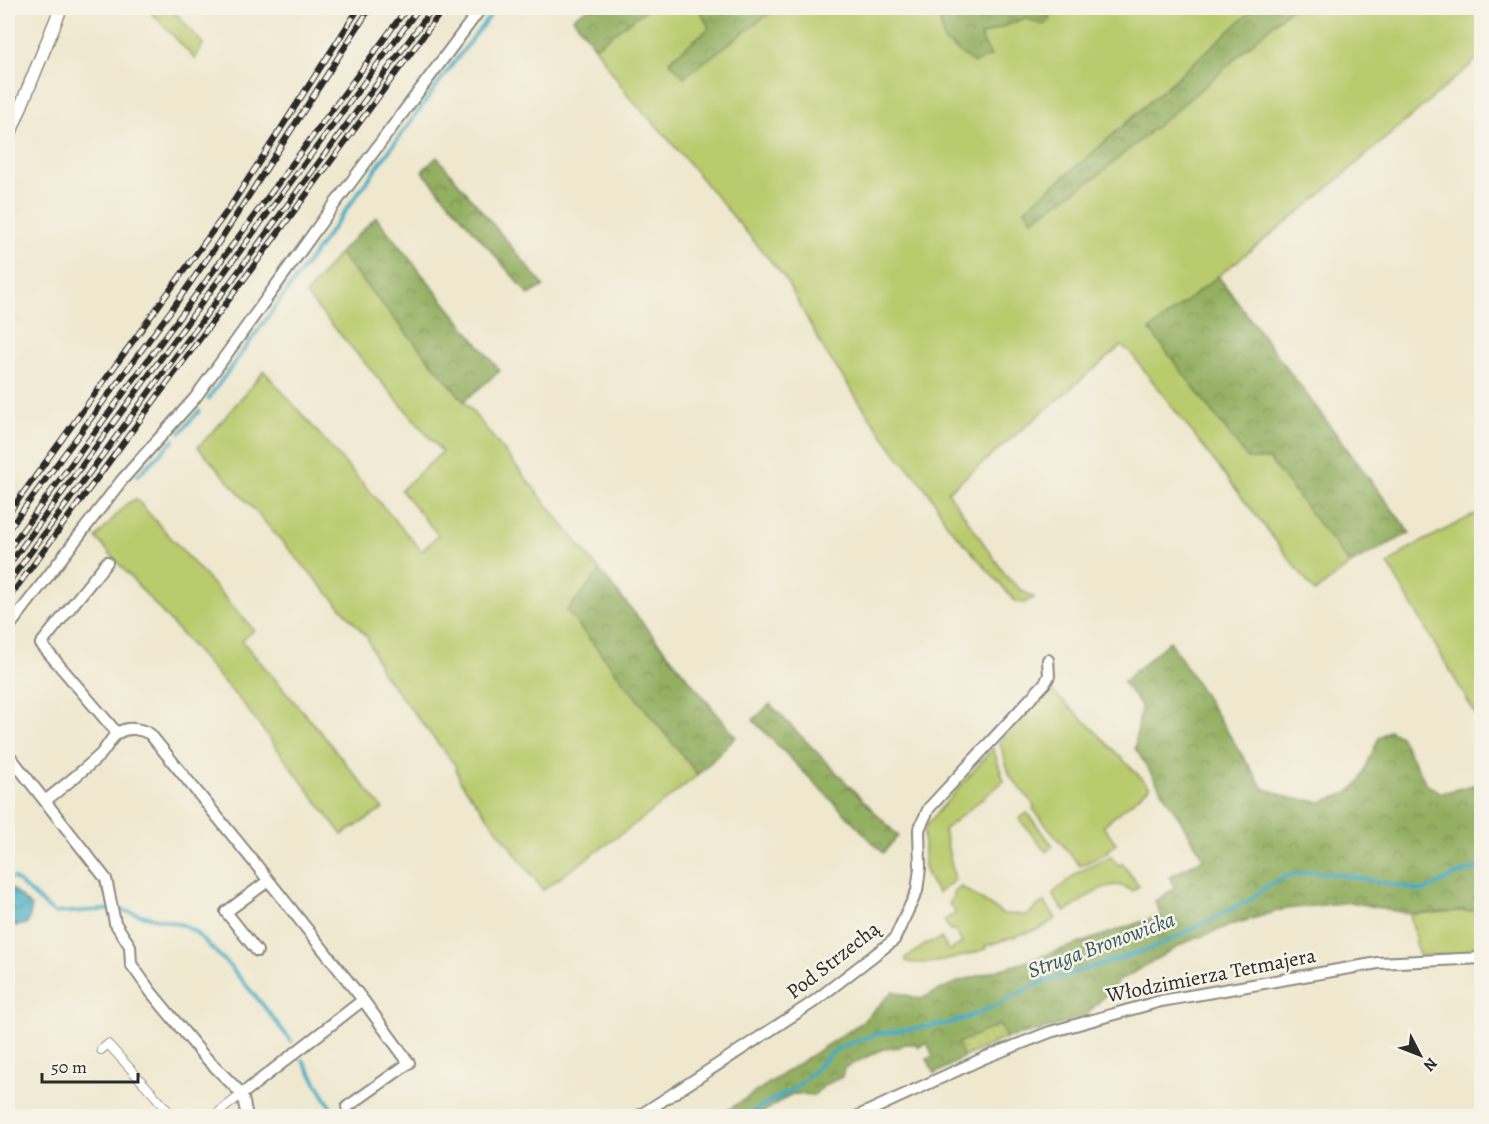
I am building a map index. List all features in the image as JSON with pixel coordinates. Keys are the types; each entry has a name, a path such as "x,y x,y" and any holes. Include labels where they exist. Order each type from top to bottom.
{"street":[{"path":"8,138 61,8"},
{"path":"8,628 122,480 195,398 328,213 481,8"},
{"path":"107,562 41,644 117,733"},
{"name":"Pod Strzechą","path":"639,1116 812,1003 894,940 917,891 920,868 919,829 929,808 1045,683 1048,676 1048,660"},
{"path":"45,801 103,752 117,733 135,729 150,734 363,1000 409,1063 348,1107"},
{"path":"8,754 106,879 115,923 130,946 131,963 151,992 203,1055 242,1094 247,1116"},
{"path":"257,951 226,912 268,881"},
{"name":"Włodzimierza Tetmajera","path":"858,1116 984,1058 1050,1032 1161,1001 1378,963 1482,958"},
{"path":"214,1116 363,1000"},
{"path":"101,1050 108,1044 173,1116"}],"green space":[{"path":"147,8 171,8 203,44 195,59"},
{"path":"588,8 648,8 595,47 573,18"},
{"path":"648,8 700,8 709,28 770,13 762,8 938,8 944,41 979,36 1025,18 1050,19 1041,8 1255,8 1026,209 1032,220 1097,176 1207,84 1291,8 1481,8 1481,56 1312,202 1150,330 1269,459 1350,564 1315,592 1130,352 1121,346 948,492 1007,577 1034,598 1024,603 1016,602 946,523 920,481 897,455 869,416 825,351 784,277 664,134 628,96 595,47"},
{"path":"699,8 762,8 770,13 684,77 669,61 709,28"},
{"path":"938,8 1041,8 1051,19 1044,25 1025,18 980,36 991,56 974,63 944,41"},
{"path":"1255,8 1291,8 1207,84 1097,176 1032,220 1025,209 1089,156"},
{"path":"437,157 544,286 529,295 422,171"},
{"path":"376,217 500,371 464,401 339,253"},
{"path":"339,253 464,401 600,571 567,611 698,775 642,819 543,890 460,781 455,765 381,671 367,637 198,447 264,371 422,551 438,535 401,490 442,452 306,295"},
{"path":"1218,276 1410,533 1350,564 1269,459 1248,459 1150,330"},
{"path":"136,499 254,630 242,641 383,809 342,835 245,706 96,538 126,504"},
{"path":"1481,511 1481,724 1388,564 1410,548"},
{"path":"600,571 736,737 698,775 567,611"},
{"path":"1170,641 1263,788 1290,798 1321,802 1348,793 1360,781 1379,737 1390,730 1400,736 1427,785 1442,793 1481,783 1481,910 1410,914 1351,902 1285,909 1231,925 1182,944 1119,981 1085,1016 1039,1031 1006,1038 999,1025 959,1043 964,1057 935,1074 927,1059 933,1056 927,1043 918,1047 916,1044 905,1044 897,1048 883,1049 844,1068 842,1077 825,1085 814,1095 792,1094 757,1116 719,1116 862,1022 893,991 920,999 960,981 1025,962 1161,915 1155,901 1175,888 1169,877 1204,858 1135,748 1141,706 1123,682"},
{"path":"1049,688 1150,787 1103,826 1116,843 1107,853 1080,866 1033,809 1035,806 1010,776 999,741"},
{"path":"770,704 898,836 883,853 753,720"},
{"path":"993,748 1004,781 944,830 955,880 938,893 924,866 924,828"},
{"path":"1027,813 1053,846 1046,852 1019,819"},
{"path":"1111,856 1119,866 1122,863 1139,886 1132,891 1123,886 1105,887 1065,912 1053,893 1077,873"},
{"path":"961,887 1003,914 1027,915 1044,902 1056,918 1042,928 985,946 986,949 967,955 937,962 907,962 905,958 931,941 941,938 949,951 962,943 954,929 950,931 944,920 956,913 949,904 955,892"},
{"path":"1481,910 1481,952 1419,956 1410,914"},
{"path":"999,1025 1006,1038 964,1057 958,1043"}],"water":[{"path":"8,887 32,907 28,924 8,927"}],"waterway":[{"path":"208,399 496,8"},
{"path":"180,433 199,411"},
{"path":"138,475 174,440"},
{"name":"Struga Bronowicka","path":"744,1116 792,1090 830,1054 843,1046 877,1034 951,1023 977,1014 1038,984 1158,946 1250,900 1266,887 1284,877 1309,872 1337,874 1421,891 1482,866"},
{"name":"Struga Bronowicka","path":"8,878 14,878 54,913 116,909 183,925 195,932 228,964 291,1041"},
{"name":"Struga Bronowicka","path":"303,1060 336,1116"}],"railway":[{"path":"8,514 230,207 359,8"},
{"path":"8,530 219,242 370,8"},
{"path":"8,550 407,8"},
{"path":"8,566 419,8"},
{"path":"8,583 433,8"},
{"path":"8,599 444,8"}]}
